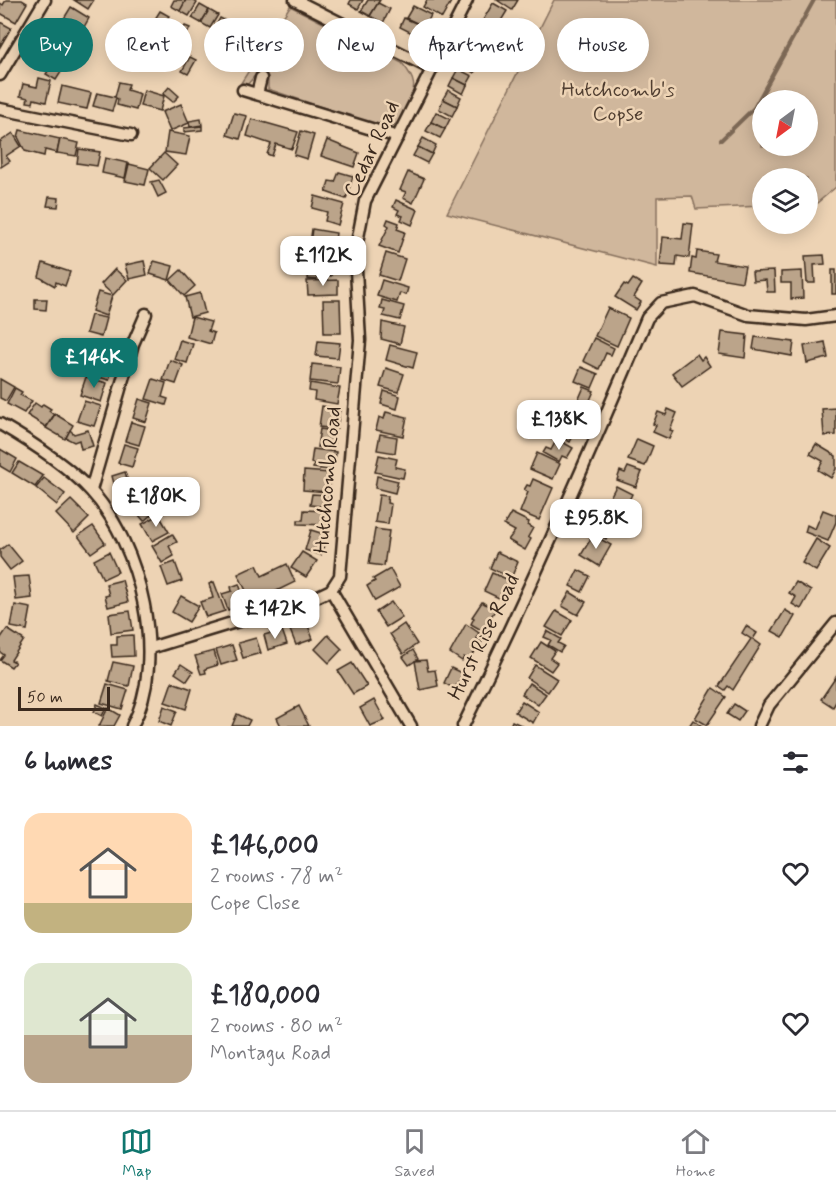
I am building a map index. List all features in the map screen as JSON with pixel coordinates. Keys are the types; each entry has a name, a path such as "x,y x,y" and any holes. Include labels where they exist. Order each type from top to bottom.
{"street":[{"path":"0,75 45,0"},
{"path":"295,0 408,57"},
{"name":"Cedar Road","path":"457,18 466,0"},
{"name":"Cedar Road","path":"356,253 365,201 430,72"},
{"path":"257,94 261,78"},
{"path":"243,90 398,136"},
{"path":"0,109 131,135"},
{"name":"Hutchcomb Road","path":"331,590 340,576 360,340 356,253"},
{"name":"Hurst Rise Road","path":"463,726 577,483 647,318 661,303 695,296 748,315 806,320 836,316"},
{"path":"91,490 133,344 146,314"},
{"path":"0,424 39,447 91,490 109,514 123,542 142,592 150,648 147,681 138,715 132,726"},
{"path":"150,648 314,598 331,590 411,726"},
{"path":"759,726 769,705 836,623"}],"green space":[{"name":"Hutchcomb's Copse","path":"554,0 836,0 836,187 818,202 818,168 752,168 752,206 696,209 692,196 657,197 657,267 447,213 518,72 545,72 545,18"},
{"path":"290,6 316,19 316,72 396,72 396,60 402,63 410,74 414,89 398,123 381,127 268,89 268,77 257,73 248,84 241,83 248,72 304,72 304,18 282,18"}],"building":[{"path":"6,0 22,0 27,3 16,22 0,13 0,3 3,5"},
{"path":"74,0 92,0 93,1 88,9"},
{"path":"174,0 186,0 180,11 171,6"},
{"path":"186,0 193,0 197,3 189,16 180,11"},
{"path":"351,0 363,0 358,9 349,4"},
{"path":"368,0 380,0 370,16 361,11"},
{"path":"427,0 452,0 442,18 423,7"},
{"path":"497,0 518,0 512,10"},
{"path":"378,3 390,9 386,18 370,16"},
{"path":"493,3 507,11 503,18 484,18"},
{"path":"200,5 209,10 201,23 192,18"},
{"path":"413,6 431,15 430,18 406,18"},
{"path":"71,7 89,18 64,18"},
{"path":"209,10 218,15 216,18 204,18"},
{"path":"160,11 169,16 168,18 156,18"},
{"path":"404,18 408,20 408,31 400,27"},
{"path":"0,22 11,28 0,47"},
{"path":"47,72 61,72 56,80 46,74"},
{"path":"456,72 464,72 472,76 467,85 453,78"},
{"path":"39,78 51,81 46,102 34,99 33,103 27,102 28,98 20,96 23,84 37,87"},
{"path":"453,78 467,85 463,94 449,86"},
{"path":"119,82 129,84 127,90 140,94 136,110 117,105 118,99 116,98 112,111 93,106 97,93 115,97"},
{"path":"62,86 91,93 87,109 58,103"},
{"path":"169,87 179,96 173,102 163,94"},
{"path":"144,90 164,96 160,111 140,106"},
{"path":"448,90 461,97 457,106 443,99"},
{"path":"443,99 457,106 452,116 439,109"},
{"path":"181,104 189,123 170,131 162,112"},
{"path":"436,112 450,119 445,129 431,122"},
{"path":"234,113 247,116 240,139 227,135"},
{"path":"201,119 202,125 190,127 189,121"},
{"path":"252,119 298,132 292,149 276,144 272,156 267,154 271,144 247,136"},
{"path":"431,122 445,129 440,138 426,131"},
{"path":"202,126 202,130 184,132 184,128"},
{"path":"20,130 60,139 57,153 45,150 44,156 25,151 18,137"},
{"path":"301,131 314,135 307,159 294,155"},
{"path":"168,132 190,136 186,155 165,152"},
{"path":"13,133 21,146 6,156 10,161 1,167 0,142"},
{"path":"423,138 436,145 432,154 418,147"},
{"path":"60,139 79,143 76,156 57,153"},
{"path":"327,140 359,153 354,167 321,156"},
{"path":"418,147 432,154 427,163 413,156"},
{"path":"79,149 100,152 97,166 77,163"},
{"path":"164,153 177,165 163,180 150,168"},
{"path":"105,158 128,163 125,178 102,173"},
{"path":"129,164 149,169 145,185 125,181"},
{"path":"339,172 353,176 346,199 326,192 329,181 335,182"},
{"path":"408,172 424,179 413,203 403,198 406,192 400,190"},
{"path":"159,180 166,193 158,197 151,182"},
{"path":"315,196 344,204 338,225 325,221 327,212 312,208"},
{"path":"49,197 59,198 58,207 47,206"},
{"path":"396,200 418,210 412,225 401,220 403,216 397,214 399,210 393,207"},
{"path":"388,219 399,223 397,229 405,232 398,253 379,246 389,226 386,224"},
{"path":"684,223 693,224 689,258 677,256 676,266 660,265 663,237 682,239"},
{"path":"312,229 336,233 334,247 310,243"},
{"path":"697,251 716,254 714,261 745,266 742,282 690,273 692,258 696,259"},
{"path":"386,253 405,259 398,281 379,275"},
{"path":"317,254 341,257 340,270 332,269 331,276 317,274 317,280 308,279 309,268 315,269"},
{"path":"824,255 825,264 814,265 815,283 807,283 805,256"},
{"path":"144,261 147,275 129,279 125,265"},
{"path":"154,261 173,266 169,280 150,274"},
{"path":"43,263 70,272 65,286 56,282 55,286 39,277"},
{"path":"115,269 127,280 113,295 101,284"},
{"path":"181,270 195,286 184,296 170,280"},
{"path":"832,270 836,270 836,294 832,294"},
{"path":"774,271 775,292 767,292 766,280 753,281 752,272"},
{"path":"802,271 803,298 791,299 791,283 781,283 781,272"},
{"path":"633,279 642,284 634,297 641,302 636,310 615,297 624,284 628,286"},
{"path":"338,280 338,294 308,295 307,281"},
{"path":"382,280 408,288 406,295 400,293 397,302 377,296"},
{"path":"98,292 112,296 106,316 92,311"},
{"path":"200,293 205,313 190,317 185,297"},
{"path":"35,299 47,299 46,310 35,309"},
{"path":"323,300 340,300 341,333 324,333"},
{"path":"382,300 404,306 400,320 383,316 385,310 380,309"},
{"path":"608,308 629,318 617,346 595,336"},
{"path":"91,315 106,318 101,337 86,333"},
{"path":"192,317 211,322 208,331 214,333 211,344 187,337"},
{"path":"382,322 404,327 400,344 381,339"},
{"path":"722,332 747,335 745,358 719,354"},
{"path":"755,337 794,342 792,356 753,349"},
{"path":"594,338 614,348 611,355 606,353 599,369 583,361"},
{"path":"180,340 193,344 187,363 174,359"},
{"path":"318,341 340,343 338,358 316,356"},
{"path":"825,342 828,358 807,363 804,346"},
{"path":"390,345 417,352 413,368 386,360"},
{"path":"697,354 701,360 704,357 710,366 682,386 672,373"},
{"path":"100,357 115,361 109,380 88,374 90,364 97,366"},
{"path":"170,360 183,365 176,384 163,380"},
{"path":"312,364 340,367 338,384 310,381"},
{"path":"581,367 598,374 592,388 575,381"},
{"path":"386,368 404,374 398,392 380,387"},
{"path":"86,377 107,383 101,402 80,395"},
{"path":"0,379 14,387 6,401 0,398"},
{"path":"153,379 166,383 162,397 168,399 166,405 146,399"},
{"path":"310,383 340,388 337,404 314,400 315,392 309,391"},
{"path":"584,387 594,391 587,407 577,403"},
{"path":"15,388 22,392 20,395 32,401 24,413 7,404"},
{"path":"384,391 400,396 397,409 381,404"},
{"path":"139,399 152,403 146,422 133,418"},
{"path":"84,401 101,406 94,426 77,421"},
{"path":"35,403 41,407 43,404 51,409 49,411 54,415 46,427 27,415"},
{"path":"561,405 583,417 570,442 556,434 564,419 556,415"},
{"path":"322,406 340,409 337,429 319,427"},
{"path":"836,408 836,435 824,436 822,409"},
{"path":"668,409 677,413 669,439 653,432 656,425 653,424 658,412 666,415"},
{"path":"386,412 407,417 403,436 376,430 379,417 384,419"},
{"path":"55,414 73,425 65,439 46,428"},
{"path":"131,422 145,426 139,445 125,441"},
{"path":"320,429 335,431 333,450 317,447"},
{"path":"70,430 74,434 88,430 93,446 81,449 79,440 74,442 66,438"},
{"path":"380,434 397,437 395,453 377,450"},
{"path":"557,439 573,448 567,458 562,456 559,462 543,453 546,448 551,450"},
{"path":"637,439 653,446 645,466 628,460"},
{"path":"124,444 138,448 132,467 118,463"},
{"path":"816,444 836,456 836,469 831,478 818,470 823,461 810,454"},
{"path":"0,449 17,459 10,472 0,466"},
{"path":"313,449 336,452 335,461 330,461 329,470 313,468 314,464 311,463"},
{"path":"537,453 560,464 553,479 530,469"},
{"path":"379,455 397,459 395,467 405,469 403,478 375,472"},
{"path":"19,462 43,476 35,487 12,473"},
{"path":"628,467 642,472 636,487 617,480 620,471 625,473"},
{"path":"304,471 330,473 329,492 303,490"},
{"path":"125,472 131,491 117,495 112,476"},
{"path":"377,476 398,481 395,493 375,488"},
{"path":"44,478 65,494 57,505 36,488"},
{"path":"533,479 553,488 539,520 520,512 528,492 524,490 527,485 530,486"},
{"path":"616,486 632,494 622,515 605,507"},
{"path":"146,488 153,496 146,502 154,512 144,521 124,498 134,490 138,494"},
{"path":"312,494 329,495 328,507 310,505"},
{"path":"379,495 388,496 387,503 391,504 388,524 375,522"},
{"path":"71,500 89,518 74,533 56,514"},
{"path":"304,510 328,511 328,525 298,524 298,520 303,520"},
{"path":"605,510 618,517 606,539 593,531"},
{"path":"823,510 836,515 836,522 828,541 805,532 807,525 815,529"},
{"path":"511,513 529,522 528,525 533,528 528,537 531,539 525,550 508,540 515,531 504,525"},
{"path":"159,515 169,532 152,541 142,524"},
{"path":"93,526 105,543 91,553 78,536"},
{"path":"375,529 389,531 384,566 369,564"},
{"path":"311,530 327,535 321,555 305,550"},
{"path":"172,534 177,542 169,546 174,556 162,563 152,546"},
{"path":"593,535 611,545 599,566 581,555"},
{"path":"816,539 830,548 816,571 802,563"},
{"path":"8,544 22,561 10,570 0,557 0,550"},
{"path":"109,552 118,572 103,579 94,560"},
{"path":"302,552 317,561 306,577 291,568"},
{"path":"497,552 518,562 511,578 490,568"},
{"path":"175,562 182,581 168,586 161,567"},
{"path":"287,564 295,582 252,603 238,574 257,565 262,576"},
{"path":"390,569 400,587 375,601 367,586 375,581 373,579"},
{"path":"578,570 590,576 582,592 570,586"},
{"path":"492,573 509,580 501,599 484,591"},
{"path":"29,576 32,598 16,600 13,577"},
{"path":"122,580 128,602 108,607 105,596 109,595 106,584"},
{"path":"214,582 225,611 206,617 200,602 213,598 209,584"},
{"path":"796,582 811,591 801,609 792,604 796,597 789,593"},
{"path":"239,584 246,604 228,610 222,594 232,591 231,587"},
{"path":"570,592 586,602 578,615 562,606"},
{"path":"181,596 199,606 189,622 172,612"},
{"path":"391,602 402,617 386,627 376,612"},
{"path":"482,602 495,610 483,631 471,624 474,618 472,617"},
{"path":"15,605 31,608 27,630 11,627"},
{"path":"785,610 795,616 783,637 772,631"},
{"path":"130,611 133,630 111,633 109,614"},
{"path":"556,611 572,620 562,636 546,627"},
{"path":"307,623 313,639 296,645 290,630"},
{"path":"404,624 417,644 403,654 390,634"},
{"path":"466,624 479,633 476,638 482,642 469,660 464,657 462,661 450,653"},
{"path":"746,626 757,633 753,639 761,645 733,690 728,686 725,690 719,686 751,639 742,633"},
{"path":"7,629 24,640 11,660 15,662 11,667 0,660 4,655 0,652 0,639"},
{"path":"282,630 287,644 268,650 264,635"},
{"path":"547,631 561,639 558,643 564,646 560,652 548,645 551,640 544,637"},
{"path":"133,635 134,656 112,657 111,645 117,645 117,636"},
{"path":"328,635 342,649 329,663 315,649"},
{"path":"256,638 261,653 243,658 238,643"},
{"path":"541,642 555,651 550,658 557,663 551,671 531,658"},
{"path":"232,645 237,660 221,665 216,650"},
{"path":"413,650 418,659 409,665 403,657"},
{"path":"214,651 218,665 205,669 206,673 201,674 195,656"},
{"path":"426,660 428,671 435,670 438,686 420,690 415,661"},
{"path":"113,662 133,666 129,686 108,681"},
{"path":"352,663 367,686 353,694 338,671"},
{"path":"181,664 193,672 187,681 175,673"},
{"path":"535,665 557,679 548,692 527,678"},
{"path":"451,668 468,676 464,685 458,682 455,689 444,683"},
{"path":"836,677 836,702 833,707 821,699"},
{"path":"172,682 192,689 186,709 165,702"},
{"path":"529,683 546,694 538,705 522,694"},
{"path":"107,684 128,690 122,709 101,703"},
{"path":"713,688 726,697 707,725 695,718"},
{"path":"374,700 385,720 370,726 360,708"},
{"path":"522,701 539,712 533,723 515,712"},
{"path":"97,704 106,708 102,716 94,712"},
{"path":"734,704 745,711 738,721 727,714"},
{"path":"164,706 177,711 171,726 159,721"},
{"path":"299,706 309,726 281,726 277,718"},
{"path":"108,708 120,715 114,726 99,726"},
{"path":"237,714 250,720 247,726 232,726"},
{"path":"693,720 702,726 689,726"},
{"path":"512,721 523,726 510,726"}],"waterway":[{"path":"721,140 754,108 814,0"}]}
